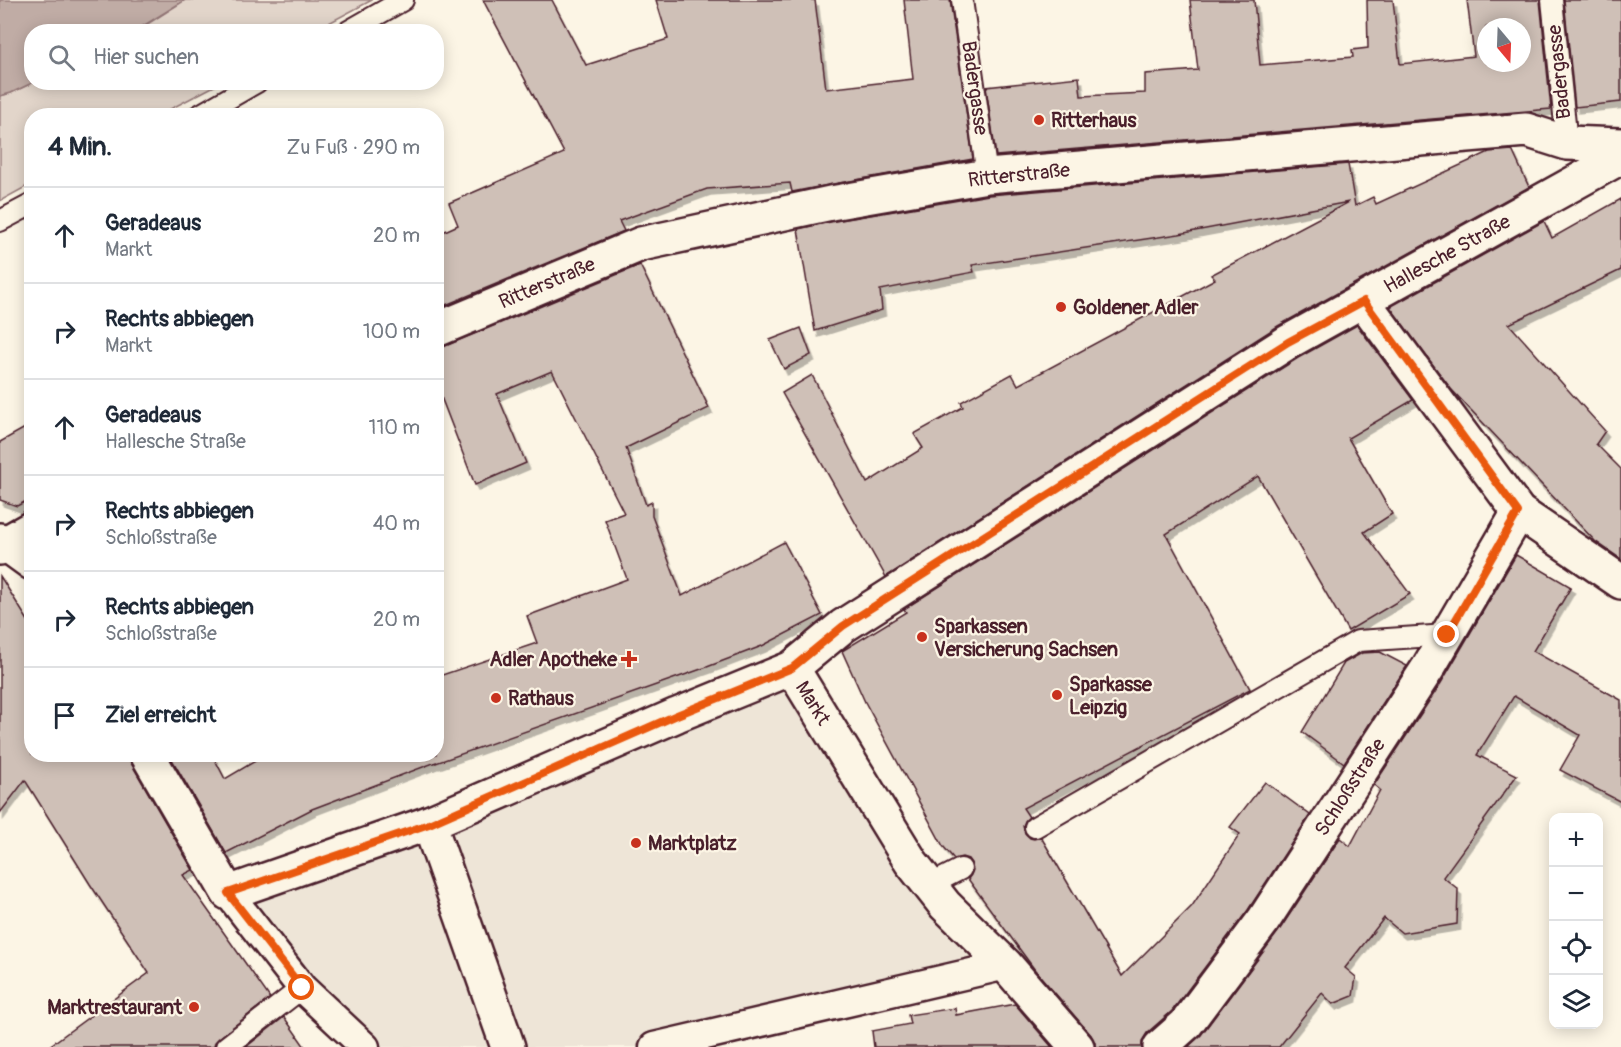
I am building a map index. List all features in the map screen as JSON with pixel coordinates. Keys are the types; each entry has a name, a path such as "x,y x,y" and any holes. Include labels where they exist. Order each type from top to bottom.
{"street":[{"name":"Ritterstraße","path":"444,327 641,244 831,203 987,176 1526,130 1567,143 1621,145"},
{"name":"Hallesche Straße","path":"792,668 843,626 1288,342 1621,157"},
{"path":"1364,301 1518,512 1621,582"},
{"name":"Schloßstraße","path":"1160,1047 1186,1024 1263,921 1428,668 1518,512"},
{"path":"9,540 24,554"},
{"name":"Markt","path":"228,893 429,824 677,715 792,668 911,862 945,905 1006,965 1077,1047"},
{"path":"152,762 228,893 302,988 365,1047"},
{"path":"429,824 508,1047"},
{"path":"654,1047 1006,965"}],"lane":[{"path":"361,24 402,0"},
{"name":"Badergasse","path":"962,0 987,176"},
{"name":"Badergasse","path":"1552,0 1567,143"},
{"path":"212,108 243,90"},
{"path":"0,221 24,208"},
{"path":"1035,827 1358,641 1447,635"},
{"path":"930,885 961,869"},
{"path":"226,1047 302,988"}],"shaded area":[{"path":"0,0 185,0 146,24 24,24 24,87 0,96"},
{"path":"185,0 372,0 327,24 148,24"},
{"path":"24,87 24,90 207,90 172,108 24,108 24,188 0,201 0,96"},
{"name":"Marktplatz","path":"792,668 911,862 1006,965 654,1047 365,1047 228,893"}],"building":[{"path":"483,0 552,0 586,65 668,39 656,0 815,0 826,89 913,79 904,0 950,0 973,159 792,192 790,183 707,189 619,221 624,231 444,306 444,231 458,225 449,203 564,153"},
{"path":"1190,0 1254,0 1260,65 1353,57 1352,50 1368,48 1367,0 1393,0 1400,64 1474,56 1467,0 1540,0 1551,109 996,156 986,87 1079,77 1081,96 1145,93 1145,74 1198,70"},
{"path":"1564,0 1621,0 1621,102 1575,107"},
{"path":"1512,150 1529,187 1278,326 886,577 782,393 812,375 867,483 923,448 914,434 963,407 961,402 1012,374 1018,385 1215,279 1211,275 1349,202 1179,234 972,265 974,272 880,290 882,310 815,331 798,229 989,195 1348,164 1355,206 1373,197 1376,204 1489,152"},
{"path":"1621,199 1621,270 1509,324 1605,431 1596,444 1621,469 1621,559 1595,541 1451,389 1390,307 1544,221 1552,238"},
{"path":"640,265 709,408 626,448 646,505 652,502 652,516 682,596 784,542 822,615 762,646 444,760 444,674 537,643 527,616 627,579 605,520 624,513 552,371 497,394 526,463 475,485 444,405 444,347"},
{"path":"1357,325 1413,400 1348,438 1392,514 1364,532 1410,594 1348,631 1258,476 1166,534 1250,689 1023,808 1029,817 1023,826 1025,833 1034,839 1041,837 1122,976 1192,906 1240,834 1230,827 1265,782 1310,815 1248,910 1172,1011 1147,1033 1142,1041 1142,1047 1095,1047 1091,1035 1035,970 968,879 973,870 968,859 962,857 954,859 943,846 865,702 842,651 906,612 904,609 1298,358"},
{"path":"801,328 811,355 784,369 770,340"},
{"path":"24,428 24,502 17,506 0,500 0,442"},
{"path":"1516,555 1571,587 1533,651 1621,700 1621,802 1560,770 1580,735 1514,696 1477,755 1517,775 1443,877 1458,889 1457,924 1402,933 1384,918 1345,968 1356,977 1353,996 1333,1004 1322,993 1279,1047 1188,1047 1201,1035 1278,932 1340,838 1350,846 1380,790 1374,785 1441,683"},
{"path":"0,576 24,614 24,762 131,762 193,870 183,875 270,998 219,1038 214,1047 48,1047 149,973 25,780 0,813"},
{"path":"1380,652 1407,666 1344,763 1302,732 1344,663 1362,653"},
{"path":"174,762 216,762 225,779 254,762 436,762 312,809 226,853"},
{"path":"1015,1004 1052,1047 874,1047 872,1031 910,1024 908,1015 955,1008 956,1015"},
{"path":"284,1017 305,1047 246,1047"}],"place":[{"name":"Ritterhaus","path":"1039,120"},
{"name":"Goldener Adler","path":"1061,307"},
{"name":"Sparkassen Versicherung Sachsen","path":"922,637"},
{"name":"Adler Apotheke","path":"629,659"},
{"name":"Sparkasse Leipzig","path":"1057,695"},
{"name":"Rathaus","path":"496,698"},
{"name":"Marktplatz","path":"636,843"},
{"name":"Marktrestaurant","path":"194,1007"}],"route":[{"path":"302,988 228,893 429,824 677,715 792,668 843,626 1288,342 1364,301 1518,512 1447,635"}]}
